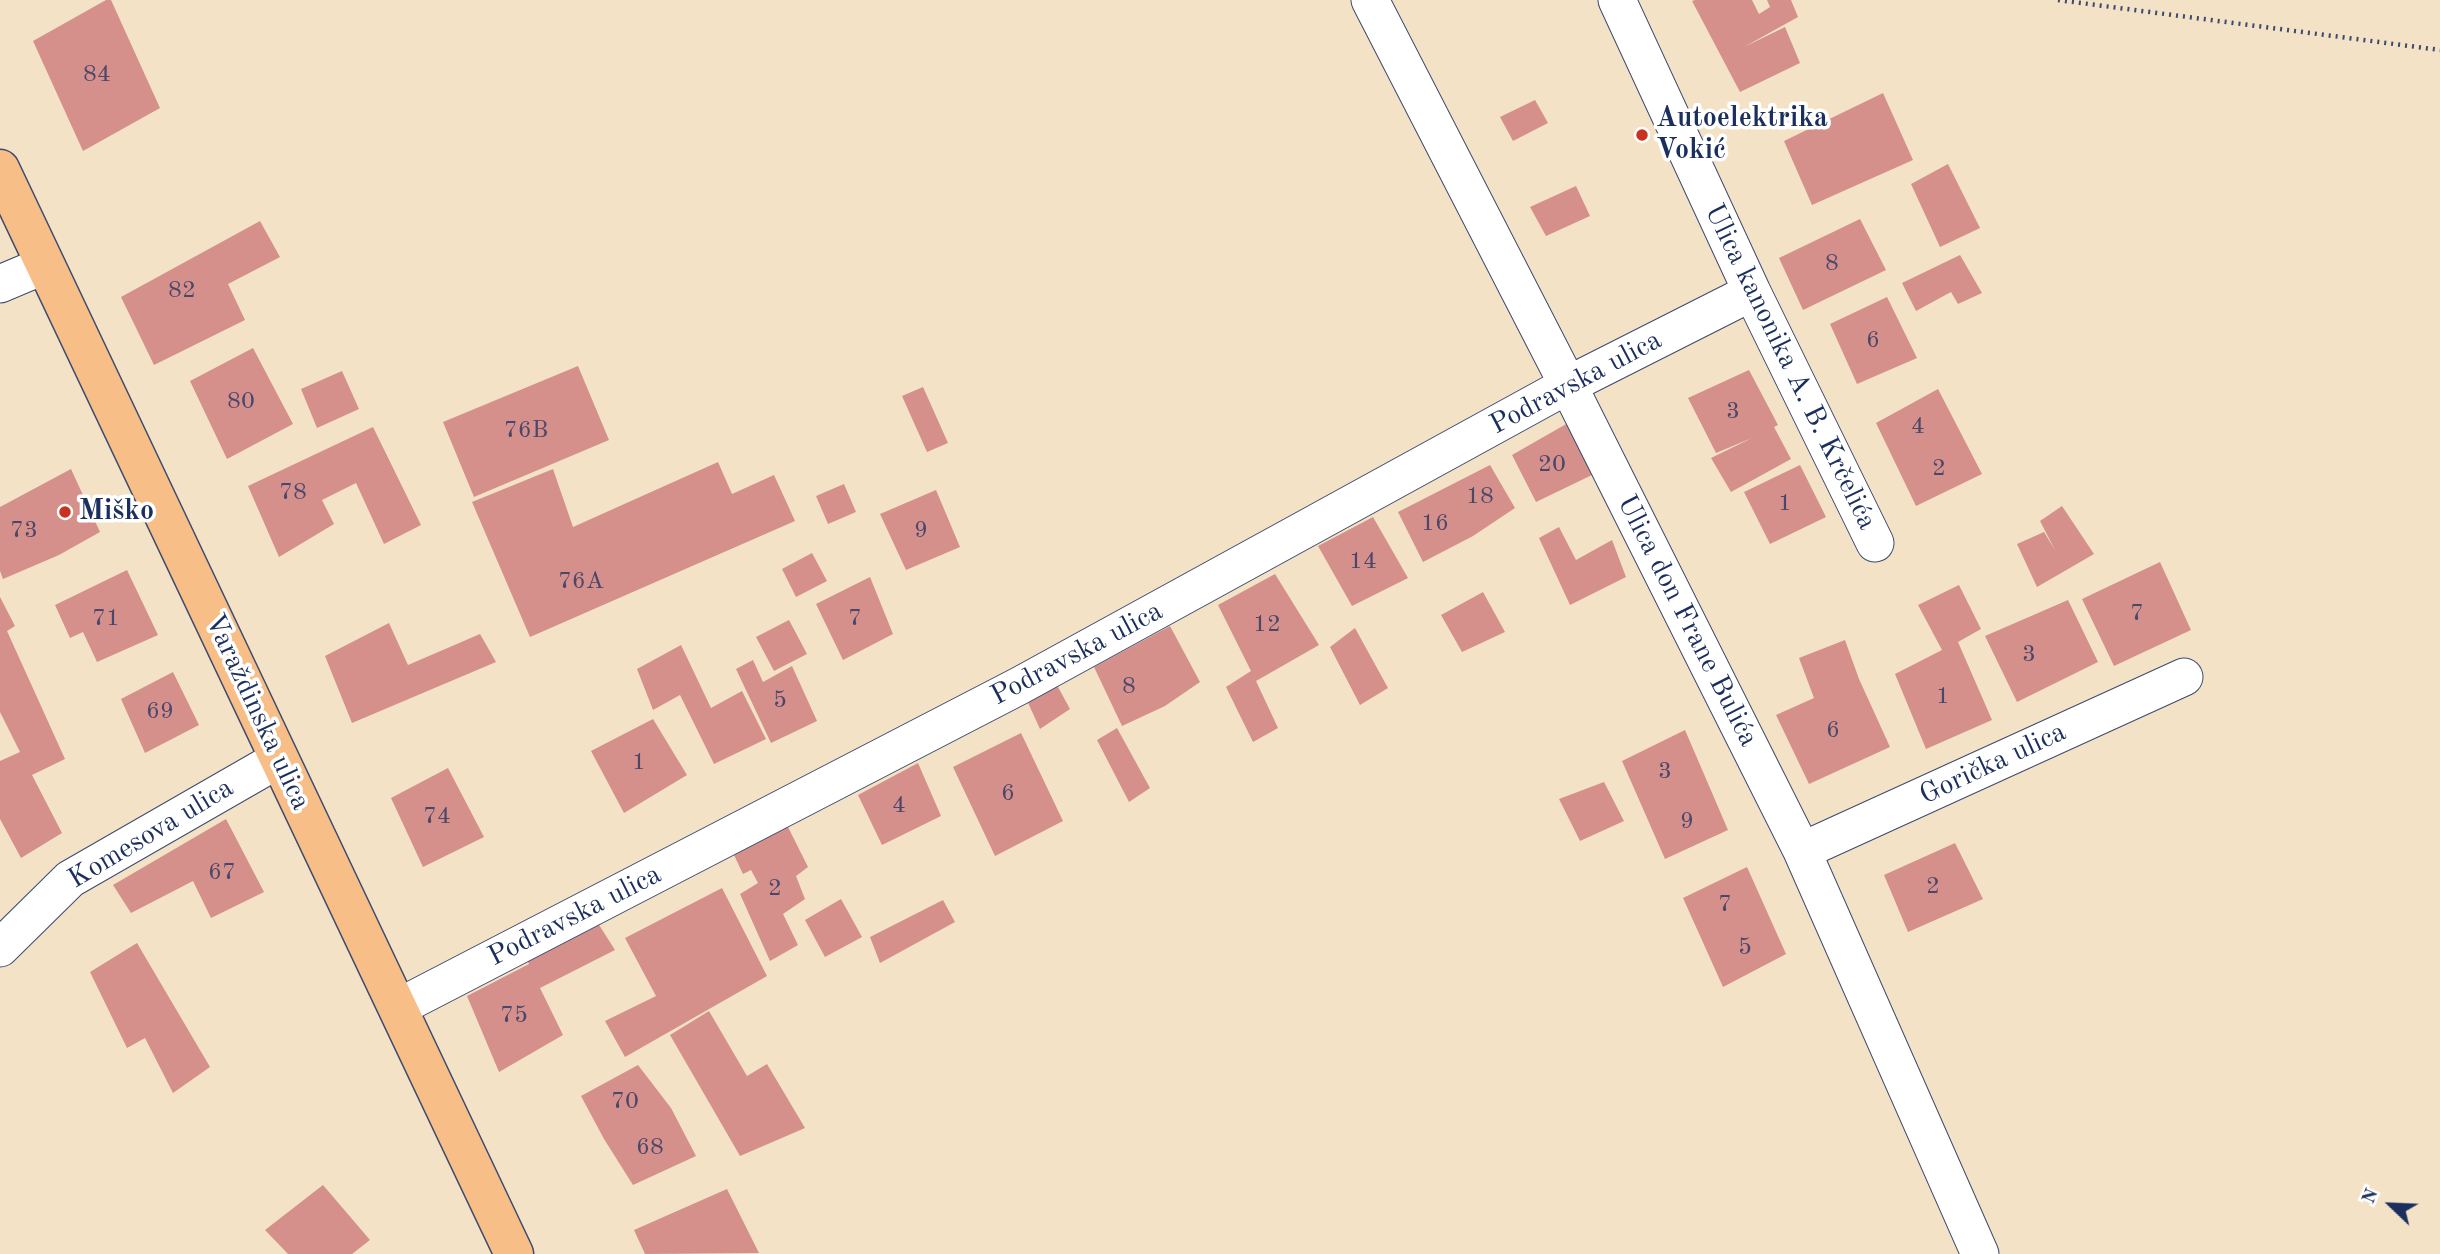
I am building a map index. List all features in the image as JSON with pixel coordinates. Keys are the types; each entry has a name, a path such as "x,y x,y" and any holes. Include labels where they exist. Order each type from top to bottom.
{"main road":[{"name":"Varaždinska ulica","path":"0,169 514,1254"}],"street":[{"name":"Ulica don Frane Bulića","path":"1370,0 1568,385 1802,851 1980,1254"},
{"name":"Ulica kanonika A. B. Krčelića","path":"1617,0 1752,292 1875,543"},
{"path":"0,284 45,265"},
{"name":"Podravska ulica","path":"398,1007 1019,686 1568,385 1752,292"},
{"name":"Gorička ulica","path":"1802,851 2183,677"},
{"name":"Komesova ulica","path":"0,948 70,878 279,759"}],"path":[{"path":"2058,0 2440,50"}],"building":[{"path":"106,0 111,0 160,108 83,151 33,41"},
{"path":"1752,0 1759,14 1770,7 1767,0 1791,0 1798,17 1744,47 1785,27 1800,63 1740,92 1692,1"},
{"path":"1883,93 1913,160 1812,205 1784,141"},
{"path":"1535,100 1548,123 1513,141 1500,117"},
{"path":"1948,164 1980,228 1940,247 1911,184"},
{"path":"1576,186 1590,216 1546,236 1530,207"},
{"path":"1860,219 1886,270 1803,310 1779,258"},
{"path":"260,221 280,257 228,284 245,320 154,365 121,297"},
{"path":"1960,255 1982,293 1958,304 1951,292 1916,311 1902,283"},
{"path":"1887,297 1917,358 1857,384 1830,324"},
{"path":"253,348 293,424 227,459 190,381"},
{"path":"578,366 609,440 474,497 443,422"},
{"path":"1749,370 1778,425 1774,427 1791,459 1731,492 1711,458 1752,438 1716,453 1688,398"},
{"path":"342,371 359,409 317,428 301,389"},
{"path":"923,387 948,443 927,452 902,396"},
{"path":"1938,389 1982,474 1916,506 1876,423"},
{"path":"1568,423 1592,475 1536,502 1512,455"},
{"path":"373,427 421,525 384,544 356,483 322,500 334,524 279,557 248,486"},
{"path":"718,462 732,494 774,475 795,521 530,637 472,502 553,469 573,527"},
{"path":"1490,465 1515,508 1473,536 1423,562 1398,512"},
{"path":"1800,465 1826,517 1770,544 1744,492"},
{"path":"71,469 100,532 59,555 3,579 0,571 0,507"},
{"path":"844,484 856,512 828,524 816,496"},
{"path":"936,490 960,547 906,570 880,514"},
{"path":"2062,506 2094,554 2037,587 2017,544 2044,532 2055,550 2040,521"},
{"path":"1373,517 1408,578 1352,606 1318,546"},
{"path":"1559,527 1576,560 1612,540 1626,577 1570,605 1539,538"},
{"path":"812,553 827,581 796,597 782,569"},
{"path":"2160,562 2191,630 2114,666 2082,599"},
{"path":"127,570 158,635 97,662 83,632 70,638 55,605"},
{"path":"1275,574 1319,645 1256,681 1278,728 1253,742 1226,687 1251,671 1218,605"},
{"path":"870,577 893,634 843,660 816,604"},
{"path":"1959,585 1981,629 1958,642 1992,720 1926,749 1895,674 1942,650 1918,605"},
{"path":"1483,592 1505,632 1462,652 1441,615"},
{"path":"0,597 15,626 7,631 65,759 32,775 62,833 21,858 0,819 0,761 20,752 0,712"},
{"path":"2068,600 2098,662 2017,702 1985,636"},
{"path":"789,620 807,654 774,671 756,637"},
{"path":"389,623 408,665 480,634 496,662 352,723 325,656"},
{"path":"1170,626 1200,682 1165,706 1122,726 1094,667"},
{"path":"1355,628 1388,688 1360,705 1330,647"},
{"path":"1845,640 1859,679 1890,747 1809,784 1776,715 1814,698 1799,658"},
{"path":"681,645 711,708 742,691 766,739 714,764 680,695 653,710 637,669"},
{"path":"753,660 763,682 792,666 817,721 771,743 736,669"},
{"path":"173,672 199,725 145,753 121,699"},
{"path":"1052,676 1070,709 1040,729 1024,694"},
{"path":"653,719 687,775 624,813 591,751"},
{"path":"1117,728 1150,788 1129,802 1097,740"},
{"path":"1685,730 1728,830 1665,859 1622,761"},
{"path":"1021,733 1063,821 995,856 953,767"},
{"path":"918,763 941,816 882,845 858,795"},
{"path":"448,768 484,837 423,867 391,798"},
{"path":"1604,782 1624,821 1580,841 1559,799"},
{"path":"226,819 264,892 211,918 193,881 131,913 113,885"},
{"path":"787,825 808,867 796,876 805,899 783,914 798,945 770,961 740,894 758,883 751,870 743,874 734,855"},
{"path":"1955,843 1983,899 1908,932 1884,875"},
{"path":"1747,867 1786,954 1723,987 1683,898"},
{"path":"722,888 767,976 625,1057 605,1021 656,996 625,938"},
{"path":"841,899 862,937 825,957 805,920"},
{"path":"943,900 955,922 880,963 870,937"},
{"path":"594,917 615,950 540,988 563,1035 499,1072 467,996 529,964 522,950"},
{"path":"137,943 210,1067 173,1093 145,1038 127,1048 90,972"},
{"path":"709,1011 747,1076 767,1064 805,1128 740,1156 670,1035"},
{"path":"638,1065 671,1108 696,1156 633,1185 581,1096"},
{"path":"323,1185 370,1240 352,1254 288,1254 265,1230"},
{"path":"727,1189 759,1253 645,1254 634,1230"}],"place":[{"name":"Autoelektrika Vokić","path":"1642,135"},
{"name":"Miško","path":"65,512"}]}
